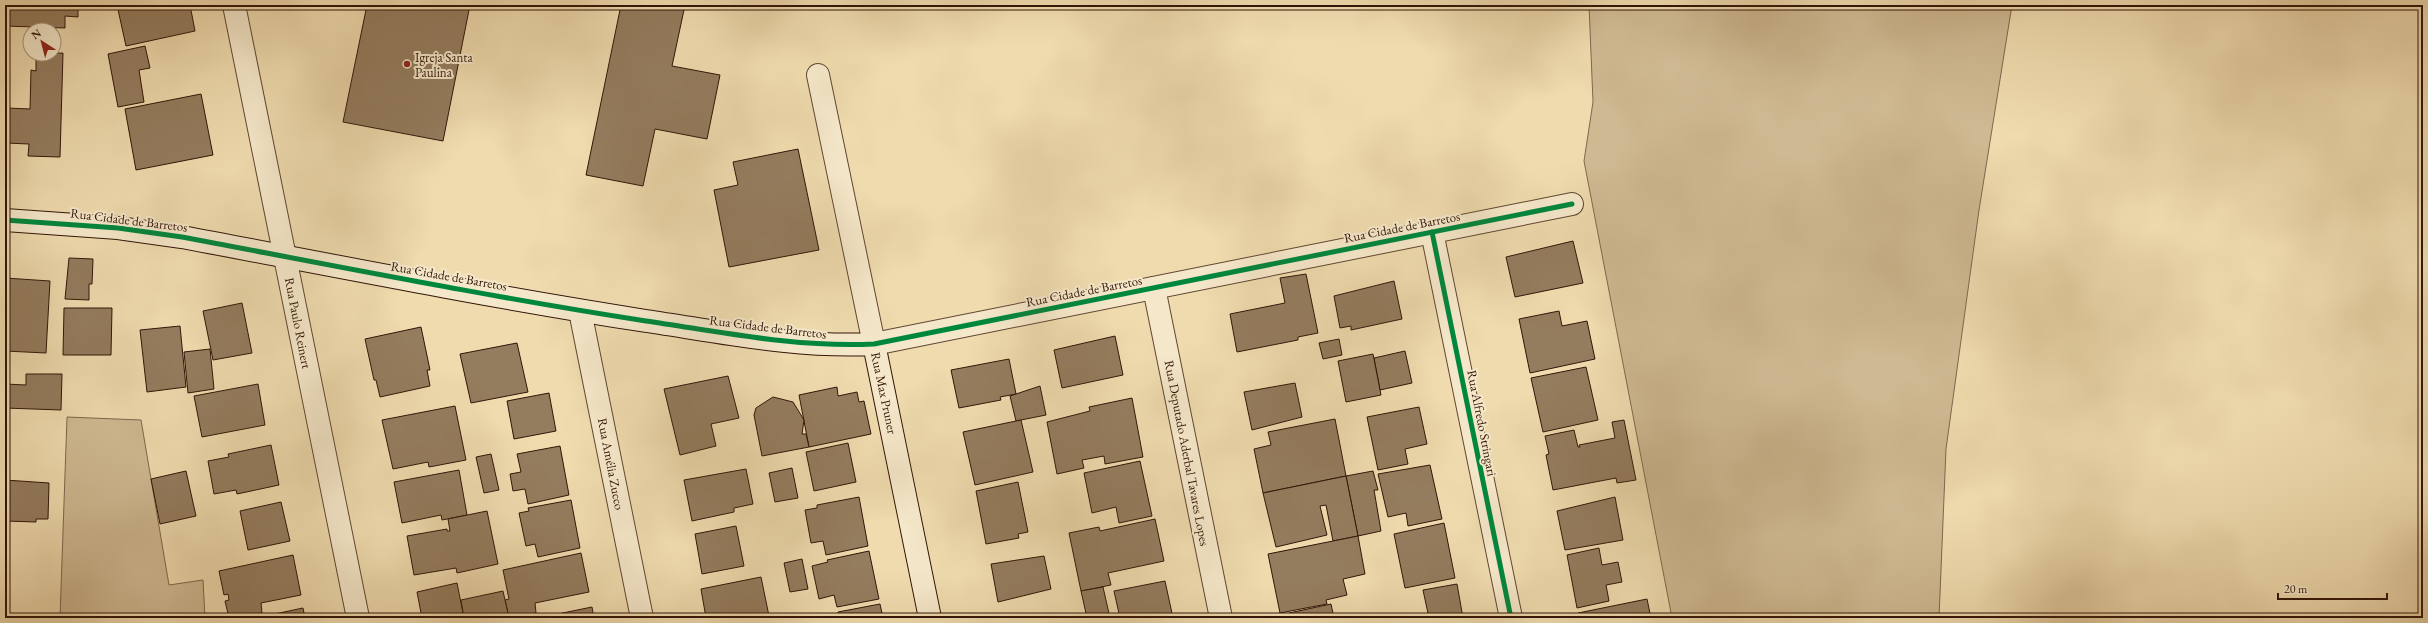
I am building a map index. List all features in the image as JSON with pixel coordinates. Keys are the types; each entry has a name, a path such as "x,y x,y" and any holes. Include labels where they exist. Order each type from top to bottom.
{"street":[{"name":"Rua Paulo Reinert","path":"234,5 358,618"},
{"name":"Rua Max Pruner","path":"818,75 930,618"},
{"name":"Rua Cidade de Barretos","path":"5,220 125,229 182,237 580,311 785,342 836,346 874,344 1572,204"},
{"name":"Rua Alfredo Stringari","path":"1432,232 1511,618"},
{"name":"Rua Deputado Aderbal Tavares Lopes","path":"1154,288 1221,618"},
{"name":"Rua Amélia Zucco","path":"580,311 642,618"}],"shaded area":[{"path":"1589,5 2012,5 1979,210 1946,449 1939,618 1672,618 1584,161 1593,102"},
{"path":"67,417 141,420 169,585 203,580 205,618 60,618"}],"building":[{"path":"5,5 78,5 78,17 65,16 65,28 62,28 62,22 22,22 22,27 5,26"},
{"path":"117,5 190,5 195,31 126,46"},
{"name":"Igreja Santa Paulina","path":"367,5 470,5 443,141 343,122"},
{"path":"621,5 685,5 672,66 720,75 707,139 655,129 643,186 586,175"},
{"path":"145,46 150,68 139,70 144,102 118,107 108,54"},
{"path":"63,53 60,157 28,156 29,144 6,143 7,108 30,109 31,70 36,71 36,62 62,62"},
{"path":"201,94 213,155 136,170 125,109"},
{"path":"798,149 819,250 729,267 714,190 738,185 733,162"},
{"path":"1573,241 1583,283 1515,297 1506,257"},
{"path":"69,258 93,259 92,284 89,284 89,300 65,299"},
{"path":"1306,274 1318,333 1298,337 1298,340 1237,352 1230,314 1285,303 1280,278"},
{"path":"5,278 50,281 46,353 5,351"},
{"path":"1394,281 1402,319 1351,330 1351,326 1340,328 1334,296"},
{"path":"242,303 252,353 213,360 203,311"},
{"path":"64,308 112,308 111,355 63,355"},
{"path":"1559,311 1562,326 1587,321 1595,359 1530,373 1519,319"},
{"path":"180,326 186,387 147,392 140,330"},
{"path":"421,327 430,370 427,370 430,386 380,397 376,380 374,380 365,339"},
{"path":"1115,336 1123,375 1062,388 1054,350"},
{"path":"1339,339 1342,355 1323,359 1319,343"},
{"path":"517,343 528,392 471,403 460,354"},
{"path":"210,349 214,389 188,393 184,352"},
{"path":"1405,351 1412,383 1380,390 1374,358"},
{"path":"1373,354 1381,395 1346,402 1338,361"},
{"path":"1009,359 1016,394 1000,397 1001,400 959,408 951,370"},
{"path":"1586,367 1598,420 1543,432 1531,378"},
{"path":"26,374 62,374 61,410 5,408 5,384 26,385"},
{"path":"728,376 739,418 711,424 716,446 680,455 664,389"},
{"path":"1295,383 1302,417 1252,430 1244,392"},
{"path":"258,384 265,425 202,437 194,396"},
{"path":"1040,386 1046,415 1016,421 1010,396"},
{"path":"837,387 838,396 857,392 859,402 864,401 871,434 809,447 799,395"},
{"path":"549,393 556,431 514,439 507,401"},
{"path":"773,397 793,402 804,420 802,434 806,434 809,447 762,456 754,415 756,408"},
{"path":"1132,398 1143,457 1105,464 1104,456 1082,460 1084,468 1057,474 1047,422 1090,411 1089,407"},
{"path":"455,406 466,460 429,467 428,462 393,469 382,420"},
{"path":"1419,407 1427,444 1405,449 1408,464 1378,470 1367,417"},
{"path":"1335,419 1346,476 1263,493 1254,449 1271,445 1268,432"},
{"path":"1021,420 1033,472 975,485 963,432"},
{"path":"1624,420 1636,480 1617,483 1616,478 1553,490 1546,455 1549,454 1545,436 1574,430 1578,447 1580,447 1579,445 1615,438 1612,422"},
{"path":"848,443 856,482 814,491 806,452"},
{"path":"271,445 279,485 237,494 236,490 214,494 208,461 229,457 228,454"},
{"path":"560,446 569,495 528,504 525,489 513,491 510,474 521,472 517,454"},
{"path":"491,454 499,490 484,493 476,457"},
{"path":"1140,461 1152,516 1119,523 1116,507 1092,513 1084,473"},
{"path":"1430,465 1442,519 1408,526 1406,513 1388,517 1378,474"},
{"path":"792,468 798,498 775,502 769,473"},
{"path":"746,469 753,504 734,508 734,512 692,521 684,480"},
{"path":"459,470 467,515 442,520 441,515 402,523 394,482"},
{"path":"186,471 196,516 160,524 151,479"},
{"path":"1373,471 1378,490 1374,490 1381,531 1358,536 1346,476"},
{"path":"1346,476 1358,536 1333,541 1326,505 1320,506 1327,535 1276,547 1263,493"},
{"path":"5,480 49,483 48,519 36,519 36,522 5,521"},
{"path":"1018,482 1028,532 1018,534 1019,538 986,544 976,491"},
{"path":"859,497 868,546 826,555 823,541 811,543 805,510 817,508 817,505"},
{"path":"1615,497 1623,540 1565,550 1557,511"},
{"path":"571,500 580,548 538,557 535,544 526,546 519,513 529,511 528,508"},
{"path":"281,502 290,541 248,550 240,511"},
{"path":"487,511 498,564 457,573 456,568 414,575 407,536 447,529 447,531 450,531 448,519"},
{"path":"1155,519 1164,561 1108,573 1111,585 1081,591 1069,533 1099,527 1100,531"},
{"path":"1444,523 1455,578 1405,588 1394,534"},
{"path":"736,526 744,566 702,574 695,534"},
{"path":"1358,536 1365,574 1343,579 1347,595 1326,600 1327,604 1280,613 1268,554"},
{"path":"1599,548 1602,565 1618,562 1622,582 1606,585 1609,601 1577,608 1567,555"},
{"path":"869,551 879,599 837,607 834,595 819,599 812,566 828,562 827,560"},
{"path":"581,553 589,592 535,603 536,613 509,618 505,600 509,599 503,570"},
{"path":"293,555 301,595 261,603 262,613 229,618 225,601 229,600 228,594 224,595 219,571"},
{"path":"1044,556 1051,589 998,602 991,564"},
{"path":"802,559 808,589 790,592 784,563"},
{"path":"761,577 769,616 758,618 706,618 701,589"},
{"path":"1165,581 1173,618 1120,618 1114,591"},
{"path":"457,583 464,618 422,618 417,592"},
{"path":"1457,584 1463,618 1429,618 1423,590"},
{"path":"1103,587 1110,618 1087,618 1081,591"},
{"path":"503,591 509,618 464,618 461,600"},
{"path":"1647,599 1651,618 1579,618 1578,613"},
{"path":"880,604 883,618 823,618 838,614 838,612"},
{"path":"1331,604 1334,618 1290,618 1289,613"},
{"path":"592,607 594,618 538,618"},
{"path":"303,608 305,618 265,618 265,616"},
{"path":"531,614 532,618 509,618"},
{"path":"1050,614 1051,618 1031,618"}],"cycle path":[{"path":"5,220 118,228 182,237 588,312 760,338 817,344 845,345 874,344 1572,204"},
{"path":"1432,232 1511,618"}],"place":[{"name":"Igreja Santa Paulina","path":"407,64"}]}
